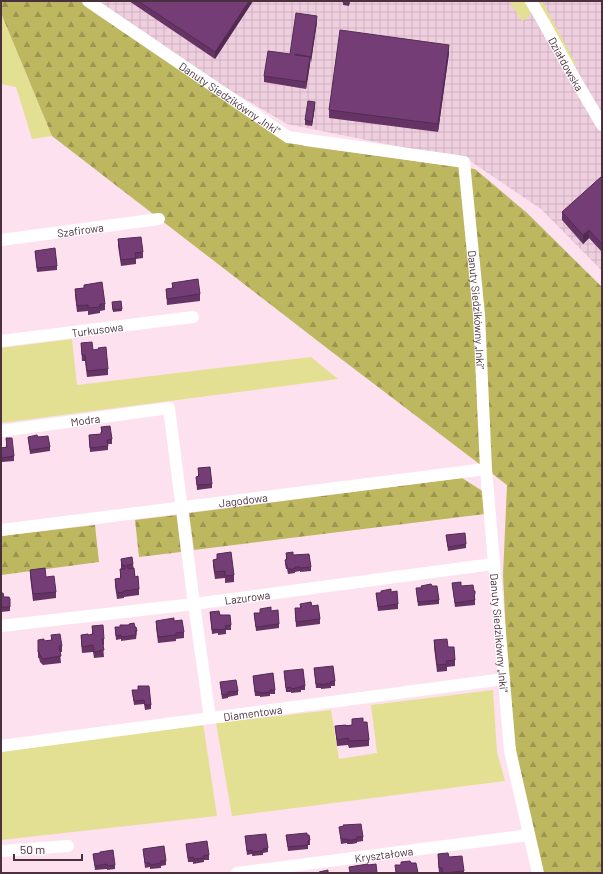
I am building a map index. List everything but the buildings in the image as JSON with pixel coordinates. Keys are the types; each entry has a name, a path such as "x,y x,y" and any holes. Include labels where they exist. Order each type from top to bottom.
{"street":[{"name":"Danuty Siedzikówny „Inki”","path":"88,1 288,137 464,162 478,315 486,469 493,564 510,751 538,873"},
{"name":"Działdowska","path":"532,1 602,125"},
{"name":"Szafirowa","path":"1,240 159,219"},
{"name":"Turkusowa","path":"1,341 193,317"},
{"name":"Modra","path":"1,431 169,408 182,508"},
{"name":"Jagodowa","path":"1,530 486,469"},
{"path":"182,508 210,718"},
{"name":"Lazurowa","path":"1,626 194,604 493,564"},
{"name":"Diamentowa","path":"1,746 504,679"},
{"name":"Kryształowa","path":"237,873 529,835"},
{"path":"1,851 68,846"}],"shaded area":[{"path":"87,1 602,1 602,271 541,209 470,161 287,124 191,67"},
{"path":"509,1 526,1 531,9 529,17 522,21"},
{"path":"537,1 542,1 576,64 573,66"},
{"path":"1,13 52,136 32,139 16,87 1,84"},
{"path":"72,339 77,385 311,357 338,379 1,423 1,348"},
{"path":"493,690 497,752 505,781 232,816 216,723 331,710 339,759 377,753 371,705"},
{"path":"203,723 217,816 1,840 1,752"}],"green space":[{"path":"1,1 87,1 191,67 304,146 475,169 527,213 602,287 602,873 542,873 513,736 508,678 503,575 507,485 52,136 1,13"},
{"path":"462,478 484,492 485,514 194,550 189,513"},
{"path":"177,515 181,552 139,557 135,520"},
{"path":"95,525 99,562 1,575 1,536"}]}
